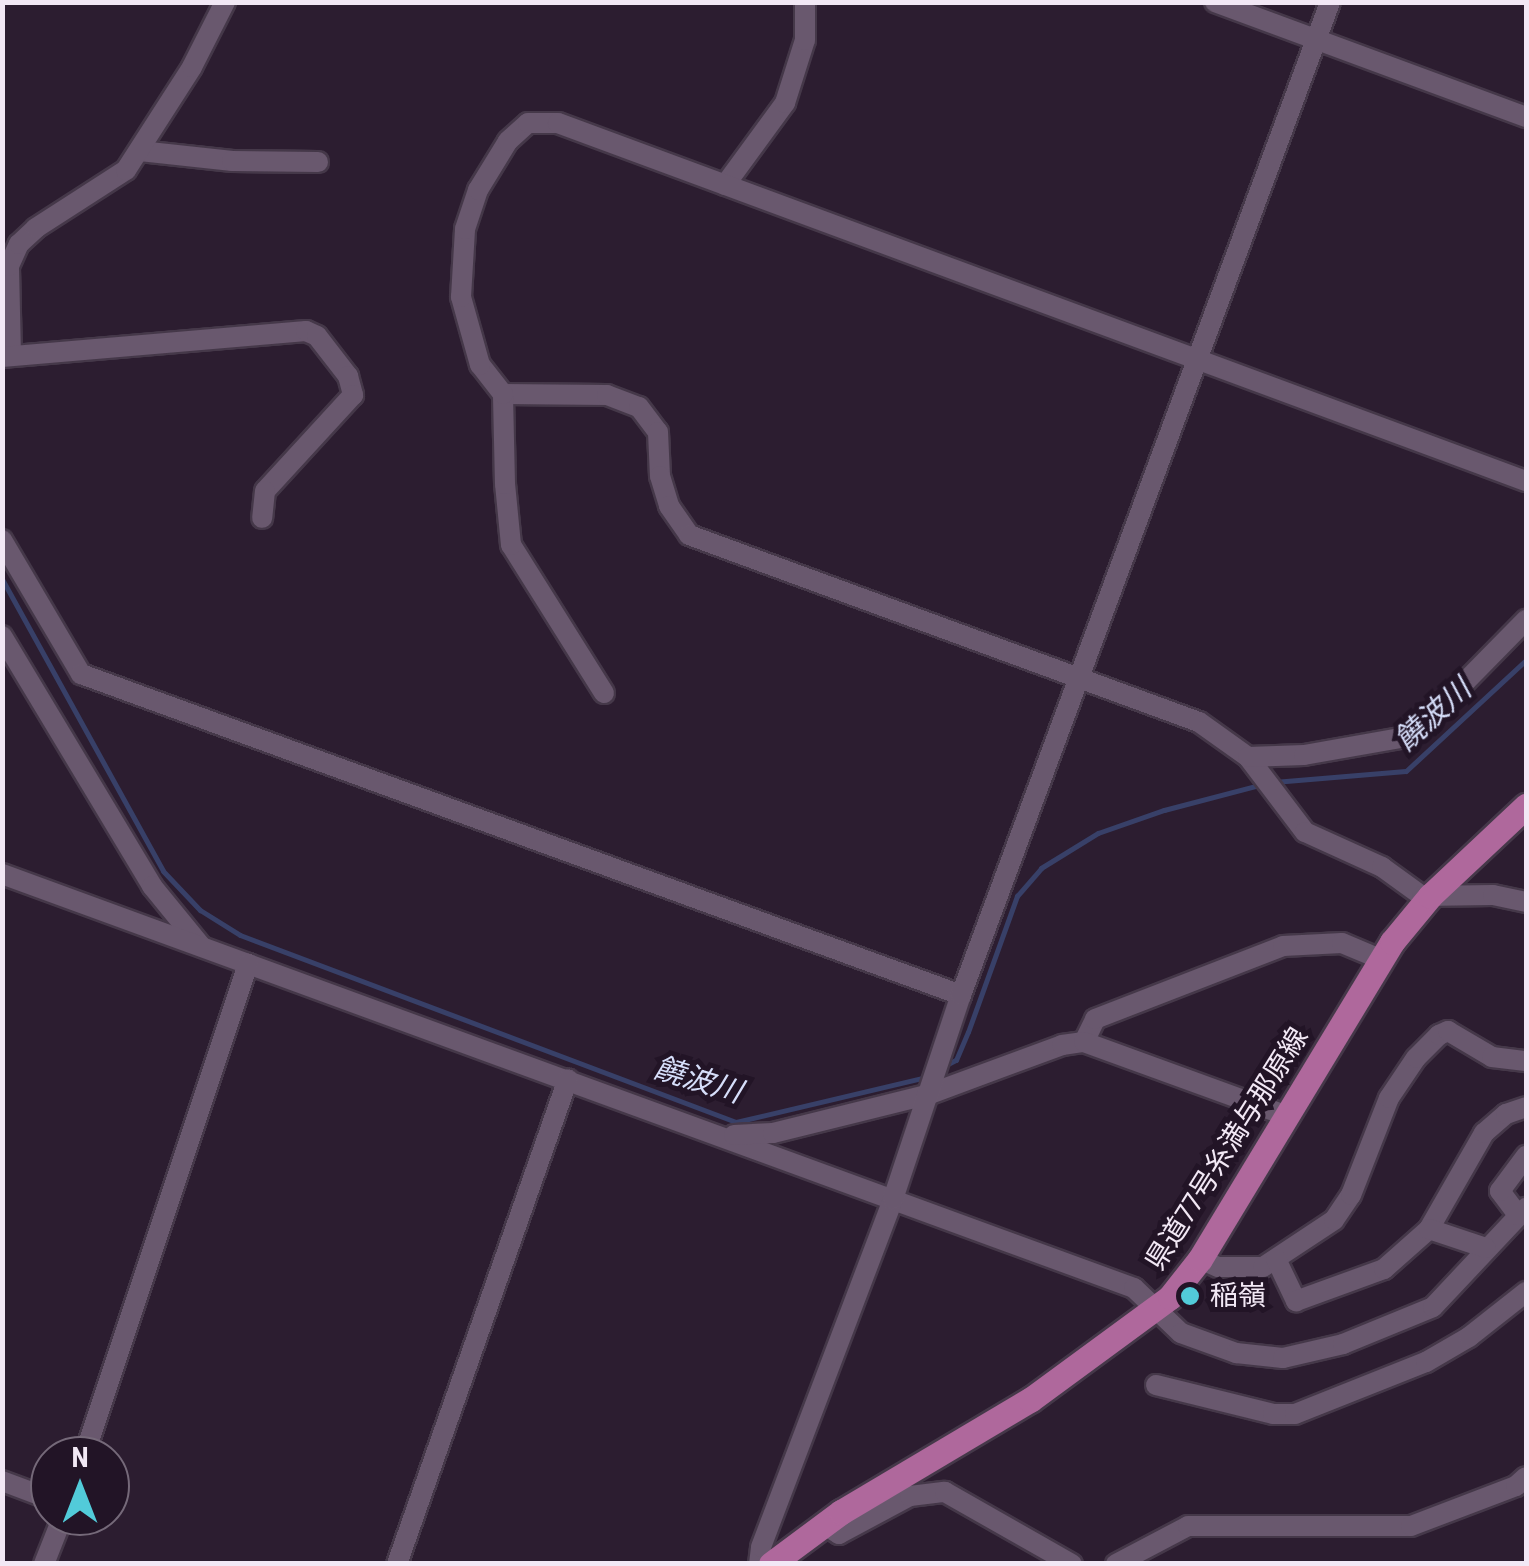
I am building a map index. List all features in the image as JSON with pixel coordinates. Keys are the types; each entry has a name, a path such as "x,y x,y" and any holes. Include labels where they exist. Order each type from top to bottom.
{"main road":[{"name":"県道77号糸満与那原線","path":"772,1564 823,1524 1030,1400 1156,1308 1200,1259 1380,959 1430,896 1526,806"}],"street":[{"path":"225,2 126,170 36,228 19,244 9,266 7,356 306,331 317,336 348,376 353,395 266,490 262,518"},
{"path":"725,185 785,103 805,40 804,2"},
{"path":"1214,2 1526,117"},
{"path":"759,1564 768,1528 893,1199 960,996 1330,2"},
{"path":"604,693 511,546 504,484 503,394 480,365 461,296 465,229 478,190 508,140 528,123 558,123 1526,481"},
{"path":"140,151 232,161 318,162"},
{"path":"503,394 607,395 638,407 658,432 660,476 669,506 689,535 1082,675 1200,722 1248,757 1305,832 1382,867 1422,896 1492,895 1526,902"},
{"path":"2,540 81,674 960,996"},
{"path":"1248,757 1304,754 1412,736 1526,620"},
{"path":"2,636 152,886 202,948"},
{"path":"2,874 1134,1288 1195,1340 1236,1353 1282,1358 1344,1344 1434,1307 1522,1212 1500,1191 1526,1156"},
{"path":"1084,1042 1096,1019 1284,946 1342,942 1380,959"},
{"path":"91,1436 248,964"},
{"path":"1200,1259 1218,1267 1246,1270 1276,1259 1334,1220 1351,1196 1389,1098 1416,1058 1439,1036 1448,1031 1492,1056 1526,1062"},
{"path":"722,1136 773,1133 928,1095 1062,1045 1084,1042 1285,1114"},
{"path":"397,1564 568,1079"},
{"path":"1276,1259 1296,1301 1384,1269 1429,1228 1484,1133 1506,1114 1526,1107"},
{"path":"1429,1228 1486,1248"},
{"path":"1156,1384 1272,1414 1295,1414 1426,1362 1469,1336 1526,1292"},
{"path":"1116,1564 1188,1526 1411,1526 1516,1486 1526,1477"},
{"path":"2,1482 30,1492"},
{"path":"823,1524 839,1534 910,1496 945,1492 1072,1564"},
{"path":"44,1564 55,1536"}],"waterway":[{"name":"饒波川","path":"2,579 163,871 200,910 240,935 736,1122 926,1077"},
{"name":"饒波川","path":"1274,782 1406,771 1526,660"},
{"name":"饒波川","path":"944,1066 956,1060 1017,896 1041,868 1098,833 1164,810 1263,784"}],"place":[{"name":"稲嶺","path":"1190,1296"}]}
